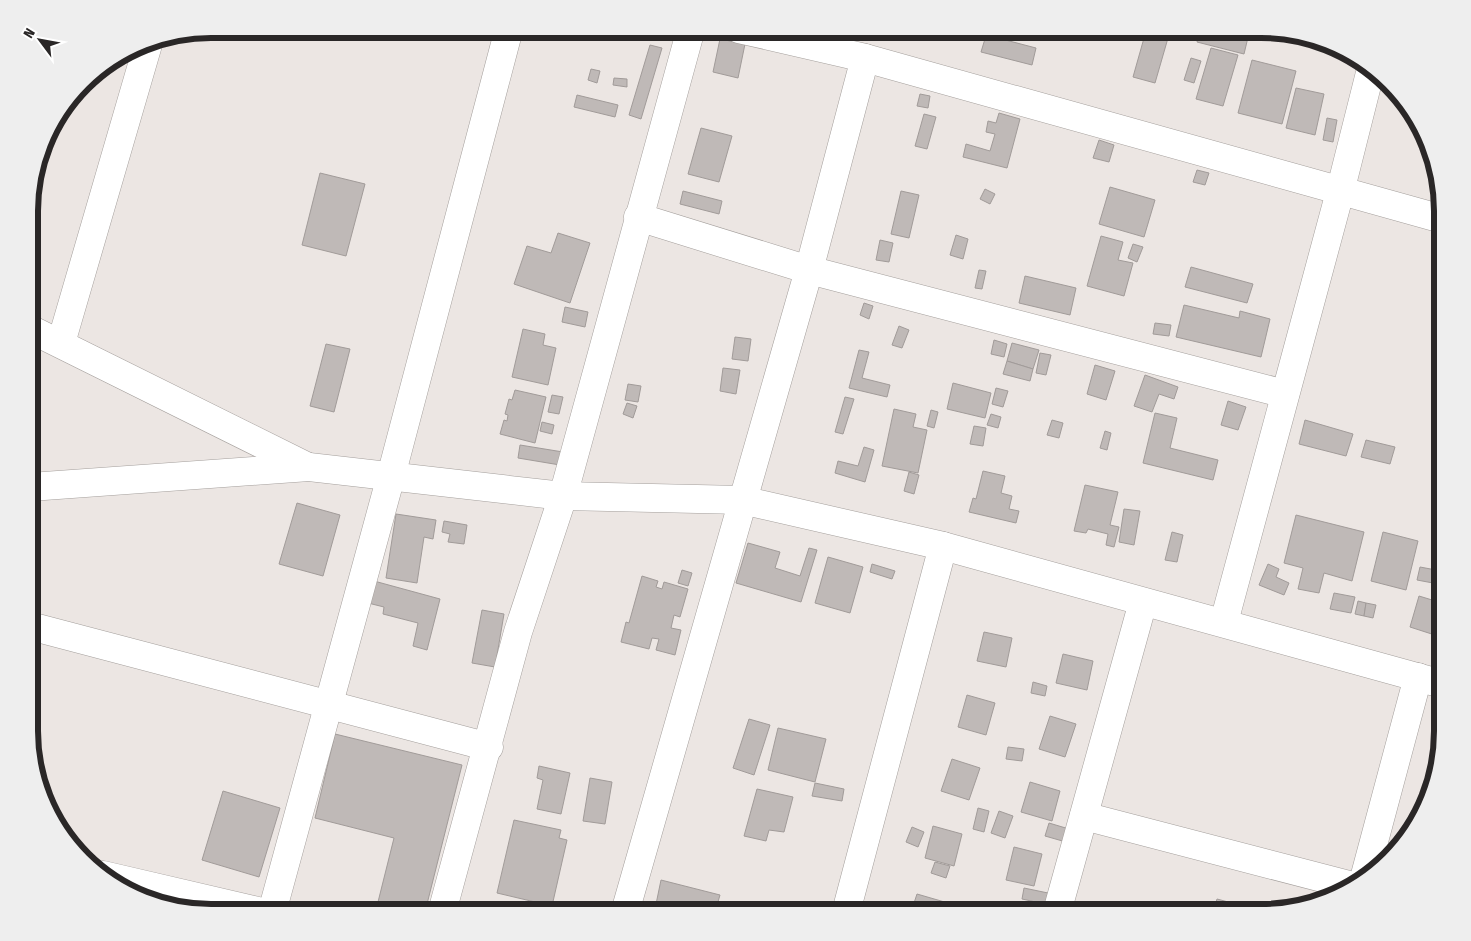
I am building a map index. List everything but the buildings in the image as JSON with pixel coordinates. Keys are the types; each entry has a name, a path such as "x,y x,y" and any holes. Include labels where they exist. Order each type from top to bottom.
{"street":[{"path":"274,904 327,704 391,476 507,38"},
{"path":"444,904 489,746 518,632 563,496 688,38"},
{"path":"778,38 865,58 1433,217"},
{"path":"62,343 146,50"},
{"path":"627,904 809,270 865,58"},
{"path":"1224,622 1340,192 1368,75"},
{"path":"638,217 809,270 1284,394"},
{"path":"38,332 309,467"},
{"path":"38,486 309,467 563,496 742,500 943,546 1430,680 1368,866"},
{"path":"848,903 943,546"},
{"path":"1059,903 1143,602"},
{"path":"38,628 489,746"},
{"path":"1084,816 1341,883"},
{"path":"124,880 228,904"}]}
